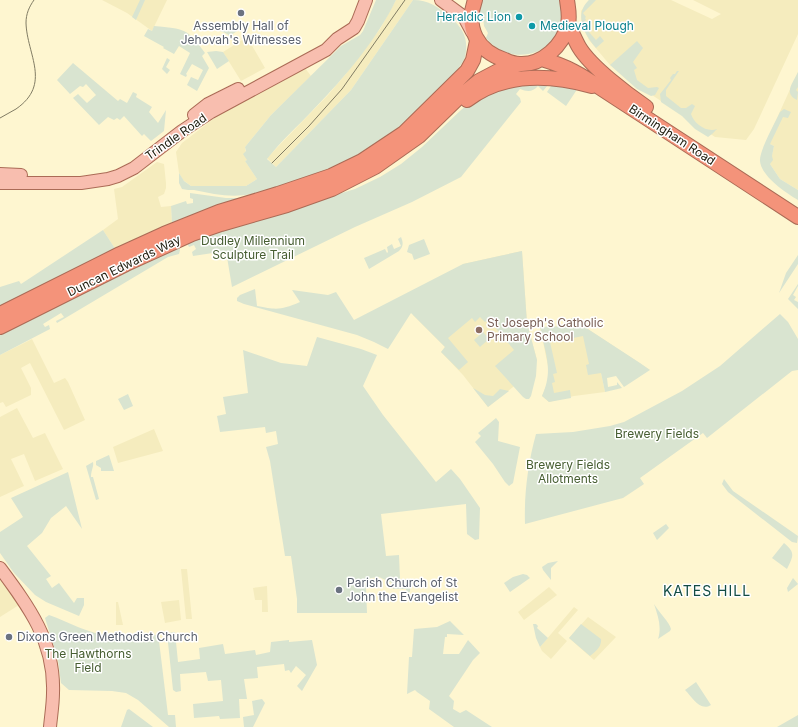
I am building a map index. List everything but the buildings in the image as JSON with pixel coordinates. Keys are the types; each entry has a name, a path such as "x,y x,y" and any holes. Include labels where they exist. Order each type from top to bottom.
{"highway":[{"path":"475,0 472,18 476,39 488,52 499,58 520,64"},
{"path":"542,59 561,41 568,25 569,11 567,0"},
{"name":"Birmingham Road","path":"568,25 579,48 591,62 626,93 738,170 798,207"},
{"name":"Duncan Edwards Way","path":"0,314 120,254 164,234 219,212 331,176 362,161 404,133 467,71 473,60 476,39"},
{"name":"Duncan Edwards Way","path":"0,327 126,264 186,237 221,224 287,205 332,189 374,167 419,136 458,98 479,81 498,71 542,59"},
{"name":"Birmingham Road","path":"542,59 572,70 798,217"},
{"path":"367,171 382,168 407,152 470,97 493,84 523,78 550,77 602,89"}],"main road":[{"path":"441,0 464,17 476,39"},
{"name":"Trindle Road","path":"0,183 81,183 108,179 208,104 318,47 337,39 354,28 366,2"},
{"name":"Trindle Road","path":"0,174 79,176 94,175 121,169 145,159 182,131 211,112 326,50 337,39"},
{"path":"0,179 29,183"},
{"path":"0,568 28,606 40,628 48,649 52,670 53,693 50,727"}],"shaded area":[{"path":"102,0 167,0 152,31 127,13"},
{"path":"396,0 413,0 351,90 276,167 267,158 328,95 345,75 380,29"},
{"path":"589,0 671,0 712,19 721,14 693,0 798,0 798,34 754,129 746,140 715,137 634,83 616,67 610,65 589,40 584,30 581,19 581,11"},
{"path":"247,37 265,68 241,81 223,52"},
{"path":"305,68 311,76 271,115 245,147 247,160 245,161 257,179 246,186 191,186 183,180 179,173 176,152 182,143 225,110 281,82"},
{"path":"798,72 798,190 780,179 770,164 774,146 766,142"},
{"path":"157,162 164,164 166,183 164,194 158,197 161,207 171,206 172,223 116,250 103,230 118,219 114,189 122,187"},
{"name":"St Joseph's Catholic Primary School","path":"522,251 527,323 537,360 513,387 488,407 463,375 441,352 445,347 413,315 463,264"},
{"path":"571,318 650,370 613,370 601,373 605,392 574,396 549,402 542,396 547,384 549,371 540,327 571,326"},
{"path":"32,339 54,383 65,378 68,382 85,420 64,430 30,363 21,368 31,388 31,395 6,407 3,402 0,403 0,355"},
{"path":"17,408 33,438 45,433 63,469 35,481 24,454 11,459 24,486 0,497 0,417"},
{"path":"154,429 163,451 118,463 113,447"},
{"path":"181,569 187,569 192,619 186,619"},
{"path":"0,578 19,605 0,617"},
{"path":"267,586 268,612 262,612 262,600 255,600 253,588"},
{"path":"549,587 557,595 524,620 518,612"},
{"path":"179,600 181,620 165,623 161,602"},
{"path":"116,602 118,602 123,625 116,625"},
{"path":"574,607 578,610 558,633 567,641 551,659 542,651 540,647"},
{"path":"588,617 616,637 594,660 569,638"}],"green space":[{"path":"140,0 145,0 136,20 132,17"},
{"path":"376,0 396,0 379,30 348,72 267,159 276,167 351,90 413,0 429,3 450,17 462,30 466,45 465,57 462,63 441,89 419,111 383,140 356,156 331,168 278,187 237,196 182,189 179,183 179,173 184,181 191,186 246,186 257,179 245,161 247,160 243,154 246,151 245,147 271,115 341,46 360,35"},
{"path":"482,0 559,0 562,16 559,31 551,42 540,50 527,54 512,54 498,49 486,38 488,33 484,26 483,16 479,13"},
{"path":"589,0 596,0 583,13 586,20 582,24 581,18 584,6"},
{"path":"582,24 596,40 600,36 604,41 596,48 588,37"},
{"path":"154,26 184,31 194,39 205,53 202,56 209,68 197,91 187,85 191,77 198,80 203,70 192,64 186,74 186,77 180,74 190,53 179,46 174,54 144,36 148,29 152,31"},
{"path":"203,26 237,31 230,36 226,33 218,31 195,30 195,27"},
{"path":"637,41 643,48 633,62 637,68 634,70 637,80 648,88 659,88 655,95 651,96 637,89 610,65"},
{"path":"207,52 223,52 229,61 217,69"},
{"path":"167,58 170,60 166,67 170,70 167,74 162,69"},
{"path":"73,63 118,101 120,99 127,103 133,92 137,94 136,97 152,107 149,112 158,123 166,110 164,131 151,141 144,134 142,136 124,116 120,120 117,118 114,120 108,117 99,125 73,98 78,94 87,103 96,95 86,84 83,87 80,86 70,94 57,80"},
{"path":"677,71 679,71 666,90 666,96 681,108 686,108 692,104 695,106 691,114 695,121 705,129 717,129 708,137 695,129 682,116 661,102 660,94 671,80 670,78"},
{"path":"798,72 798,87 796,90 798,92 797,100 791,94 790,88"},
{"name":"Dudley Millennium Sculpture Trail","path":"546,81 548,85 543,91 538,86 530,91 520,89 516,94 520,98 521,102 461,177 412,202 355,227 232,287 226,251 193,256 192,252 196,249 194,245 189,247 187,243 222,229 355,189 380,177 401,164 422,147 471,102 490,91"},
{"path":"553,85 578,88 566,106 547,92"},
{"path":"784,109 791,112 788,118 783,117 770,144 774,146 772,156 773,160 770,164 780,179 798,190 798,200 781,189 769,178 761,167 760,161 760,156 768,137 780,112"},
{"path":"190,193 226,198 244,198 172,223 171,206 186,201 187,204 193,203 193,199 190,198"},
{"path":"103,230 116,250 0,308 0,287 19,281 21,284"},
{"path":"401,237 403,244 399,251 369,269 364,258 385,249 387,253 387,247 392,244 394,249 401,246 398,239"},
{"path":"424,239 430,254 414,260 412,254 407,252 409,245"},
{"path":"179,247 179,254 168,257 57,323 56,321 64,317 61,313 43,324 45,327 49,325 50,329 0,355 0,333"},
{"name":"St Joseph's Catholic Primary School","path":"522,251 527,323 537,360 536,376 529,399 523,397 495,366 514,350 488,319 485,322 480,317 475,322 472,318 448,338 468,362 459,370 441,352 445,347 411,313 388,349 357,335 237,301 237,298 240,295 255,289 257,306 279,308 288,307 300,302 292,290 328,295 336,292 354,320 463,264"},
{"path":"798,255 798,264 779,293 786,273"},
{"path":"798,284 793,295 796,297 794,300 798,302 798,309 788,299"},
{"path":"780,314 788,322 798,339 798,370 792,371 707,438 703,433 640,478 644,484 623,498 525,524 527,479 536,434 573,432 610,426 624,422 682,391 720,366"},
{"path":"571,318 650,370 624,387 616,376 607,378 608,387 617,385 617,382 622,388 605,392 601,373 588,375 586,365 589,364 583,336 573,338 572,335 560,338 560,340 550,342 557,373 553,374 555,382 552,383 554,393 570,390 571,398 549,402 542,396 546,386 548,369 540,327 571,326"},
{"path":"483,332 489,339 480,347 474,340"},
{"path":"317,337 377,355 363,386 383,415 436,482 451,469 460,479 480,508 479,539 475,540 467,534 466,504 381,514 386,556 399,555 400,579 410,579 410,592 406,592 406,589 393,589 394,584 379,577 364,579 366,587 367,613 297,613 297,599 291,556 285,556 270,461 266,447 278,444 276,431 266,433 265,427 220,432 217,416 226,414 223,397 248,393 243,350 281,363 307,366"},
{"path":"473,388 485,395 493,396 500,389 509,391 488,407"},
{"path":"128,394 133,406 124,410 118,399"},
{"path":"496,418 499,422 498,441 520,447 513,483 509,486 475,442 481,436 478,433"},
{"path":"109,455 114,471 101,471 101,468 96,465 96,461"},
{"path":"93,462 91,477 93,477 99,499 96,500 86,466"},
{"path":"68,472 82,529 66,506 51,518 42,533 27,546 51,576 46,579 52,588 59,583 74,603 77,598 84,598 84,605 79,616 46,602 35,595 14,573 0,553 0,532 23,517 11,498"},
{"path":"724,479 733,491 798,536 797,543 792,542 728,492 722,484"},
{"path":"666,524 669,528 657,540 653,533"},
{"path":"784,543 792,552 791,561 787,569 772,558"},
{"path":"558,561 551,568 551,580 542,567 548,563"},
{"path":"523,574 530,578 510,592 504,583 513,577"},
{"path":"793,578 798,584 788,592 787,588"},
{"path":"654,604 671,629 658,639 660,626"},
{"name":"The Hawthorns Field","path":"49,615 102,635 156,635 159,641 168,715 175,715 176,727 169,727 138,700 126,693 112,691 69,690 61,683 58,660 45,618"},
{"path":"450,621 464,635 447,634 447,637 445,637 443,654 459,654 468,640 480,653 473,660 449,696 454,701 453,709 460,713 466,710 492,727 454,727 429,709 430,701 415,690 407,694 409,657 412,657 414,629 437,627"},
{"path":"533,624 536,624 538,626 537,628 548,638 540,647 536,638"},
{"path":"581,624 601,639 599,647 590,656 569,638"},
{"path":"175,632 178,662 200,659 199,648 223,644 225,654 255,650 256,655 270,652 271,642 312,640 317,665 302,691 297,686 306,675 296,666 291,673 289,670 285,671 284,664 257,667 258,678 244,679 247,699 239,699 240,718 220,719 219,716 194,718 193,704 223,701 221,680 208,681 206,672 180,674 181,691 176,692 173,690 167,633"},
{"path":"696,682 711,705 703,707 696,703 685,690"},
{"path":"262,699 265,703 253,727 244,727 243,717 254,715 252,701"},
{"path":"129,709 153,727 121,727 127,710"},
{"path":"798,715 798,727 777,727"}],"tram line":[{"path":"0,118 16,109 27,99 33,90 35,69 27,35 26,23 28,11 34,0"},
{"path":"272,163 309,126 342,89 405,0"}],"place":[{"name":"Assembly Hall of Jehovah's Witnesses","path":"241,13"},
{"name":"Heraldic Lion","path":"519,17"},
{"name":"Medieval Plough","path":"532,26"},
{"name":"St Joseph's Catholic Primary School","path":"479,330"},
{"name":"Parish Church of St John the Evangelist","path":"339,590"},
{"name":"Dixons Green Methodist Church","path":"9,637"}],"district":[{"name":"KATES HILL","path":"707,591"}],"park label":[{"name":"Brewery Fields","path":"657,434"},
{"name":"Brewery Fields Allotments","path":"568,472"}]}
